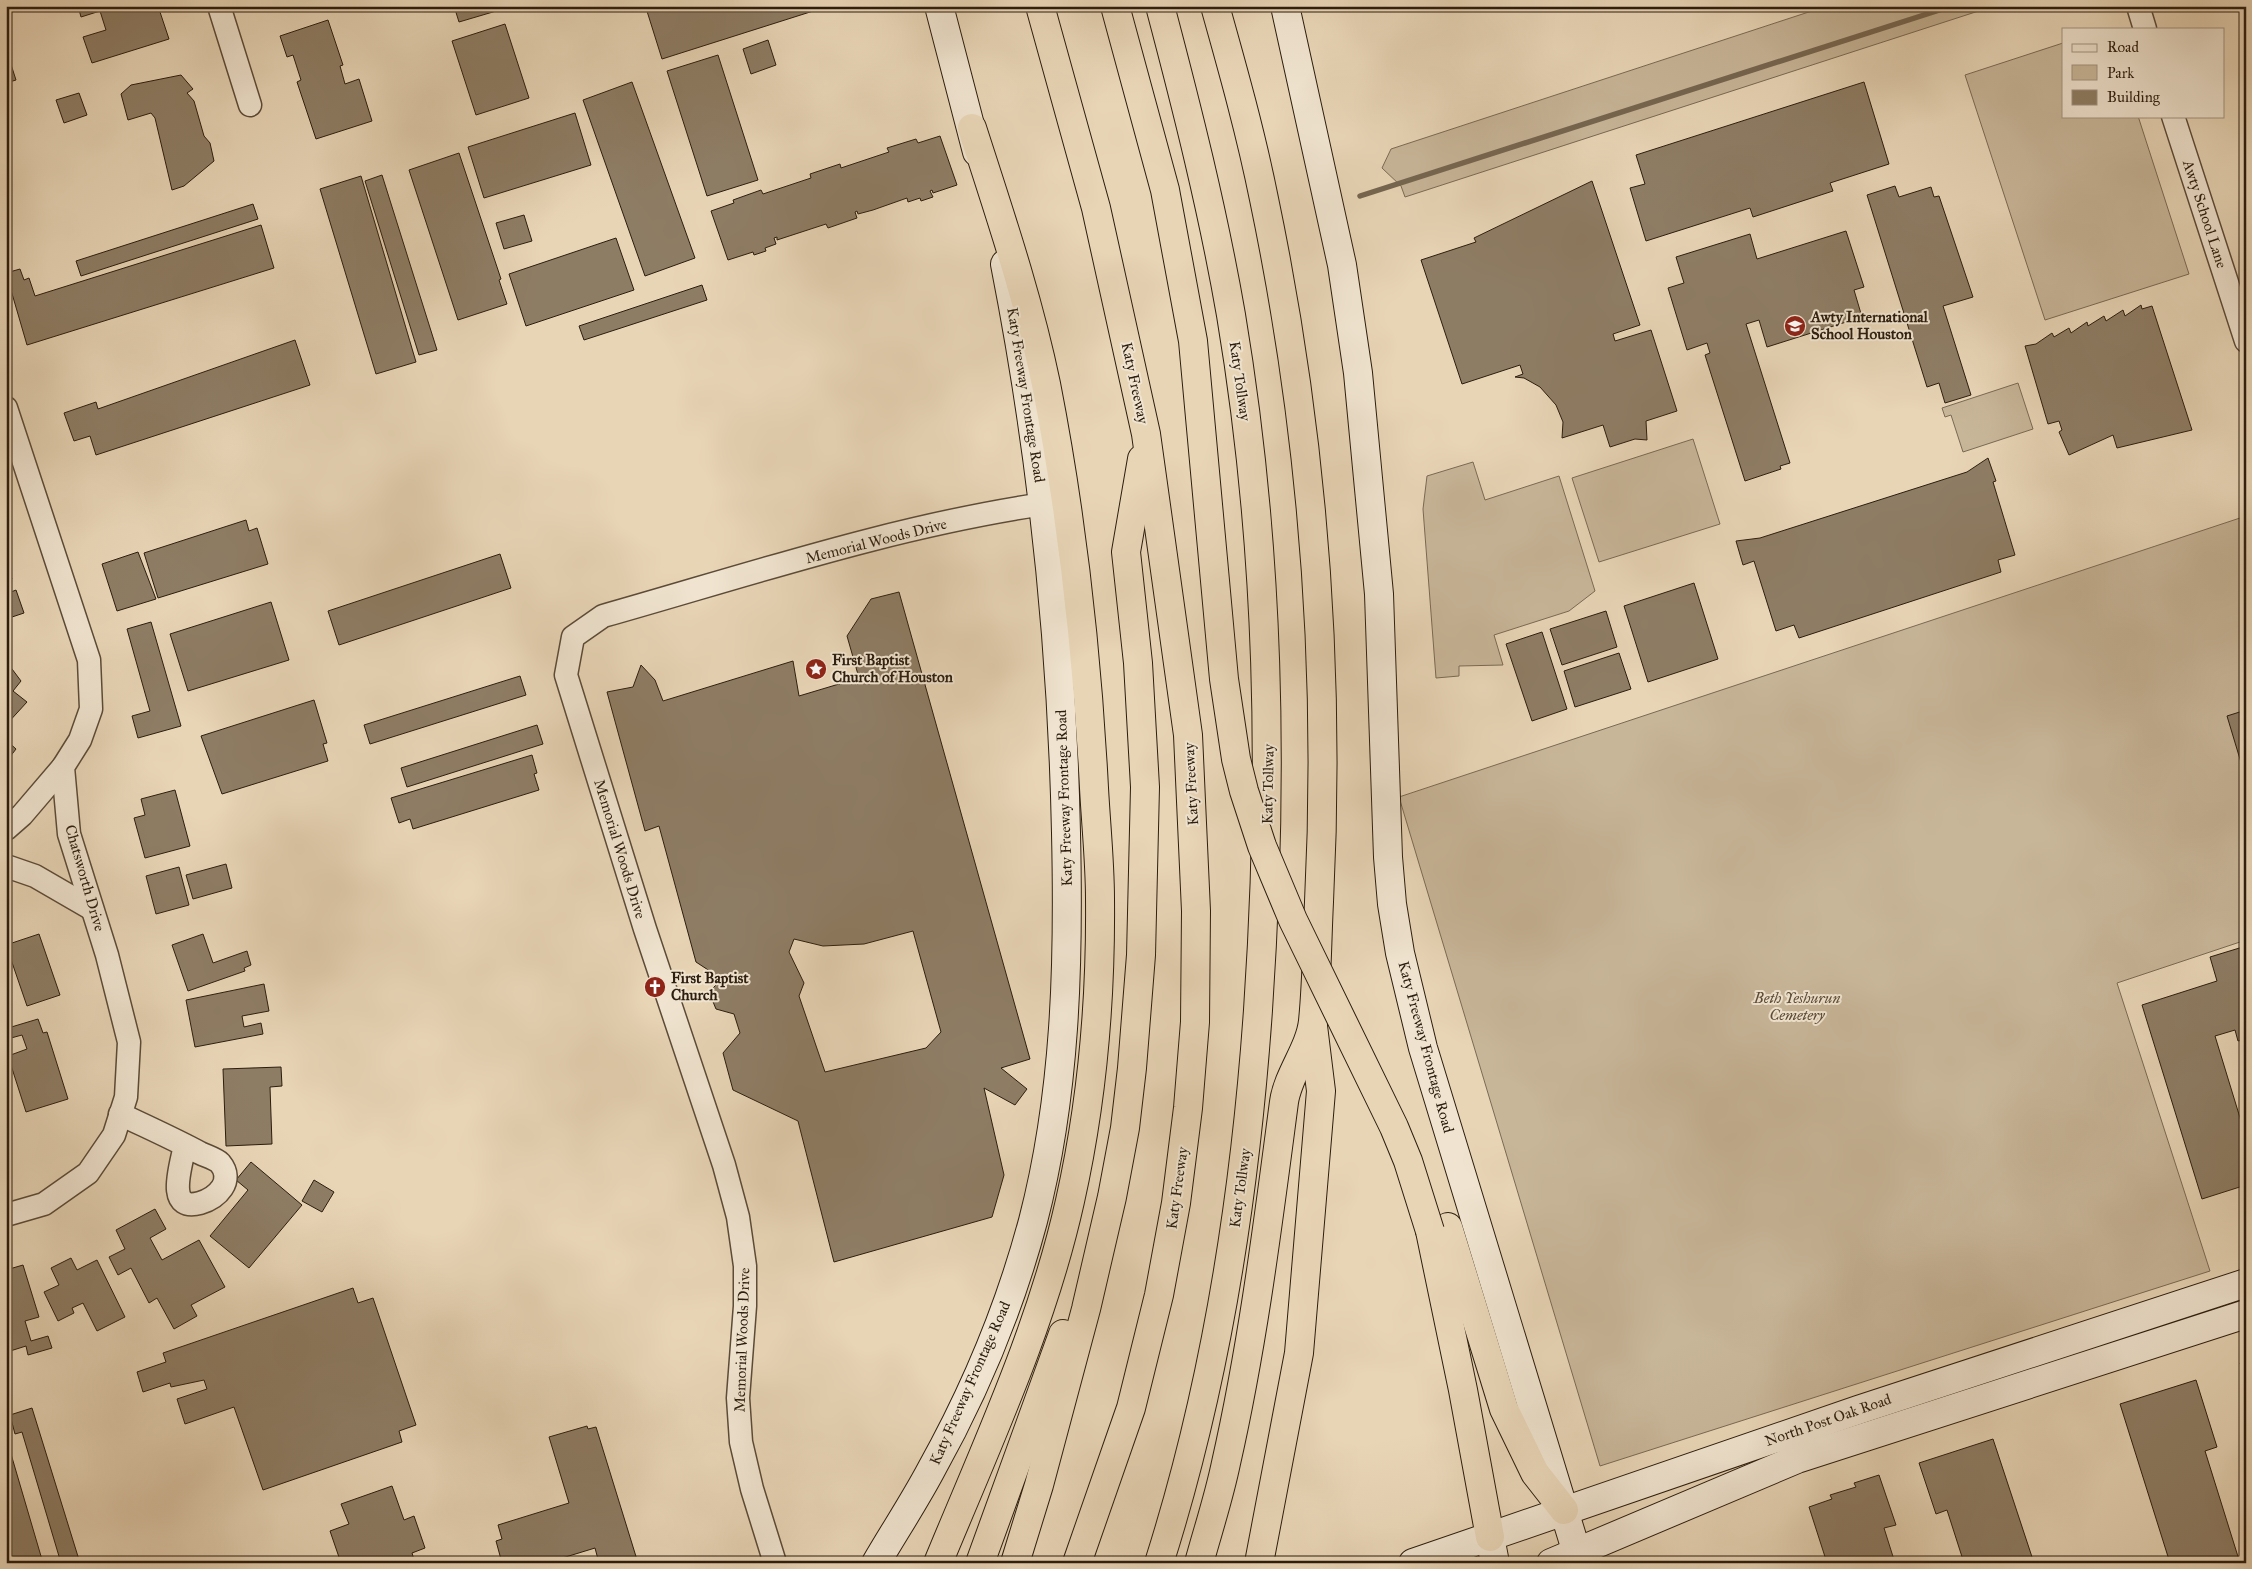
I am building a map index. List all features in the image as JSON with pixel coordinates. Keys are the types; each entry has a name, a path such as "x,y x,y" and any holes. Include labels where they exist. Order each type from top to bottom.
{"highway":[{"name":"Katy Freeway","path":"1040,6 1098,217 1146,434 1188,735 1196,911 1195,1022 1188,1108 1176,1203 1159,1295 1131,1408 1078,1563"},
{"path":"1115,6 1165,190 1191,332 1201,416 1224,679 1236,759 1244,791 1262,846 1290,912 1394,1126 1439,1229 1504,1409 1535,1473 1564,1510"},
{"path":"1134,6 1181,182 1205,308 1220,425 1241,675 1258,774 1286,861 1413,1126 1439,1229 1462,1382 1493,1550"},
{"name":"Katy Tollway","path":"1159,1563 1197,1425 1221,1312 1240,1197 1252,1088 1263,934 1268,733 1265,637 1258,534 1251,461 1231,317 1193,132 1160,6"},
{"path":"1215,6 1251,140 1278,266 1290,338 1308,492 1320,647 1323,732 1322,853 1312,1026 1321,1091 1299,1353 1259,1563"},
{"path":"938,1563 1024,1356 1042,1303 1070,1201 1082,1142 1094,1047 1100,899 1091,723 1071,533 1045,382 1015,264 972,128"},
{"path":"1015,1563 1054,1430 1112,1196 1125,1128 1132,1068 1142,946 1145,787 1138,663 1126,552 1146,434"},
{"path":"1198,1563 1226,1465 1258,1292 1286,1088 1312,1026"},
{"path":"980,1563 1112,1196"}],"main road":[{"name":"Katy Freeway Frontage Road","path":"876,1563 941,1452 990,1344 1032,1224 1054,1122 1064,1026 1067,905 1063,729 1056,614 1044,504 1010,289 1000,238 939,6"},
{"name":"Katy Freeway Frontage Road","path":"1284,6 1342,265 1358,373 1380,594 1388,857 1392,904 1400,953 1423,1048 1578,1558"},
{"name":"North Post Oak Road","path":"1413,1563 1493,1550 1564,1510 1858,1410 2246,1283"},
{"name":"North Post Oak Road","path":"1551,1563 1578,1558 1797,1459 2246,1314"}],"street":[{"path":"219,6 250,105"},
{"path":"2138,6 2145,28"},
{"name":"Awty School Lane","path":"2174,118 2246,341"},
{"path":"6,408 89,660 91,709 80,740 63,767 22,815 6,829"},
{"name":"Memorial Woods Drive","path":"775,1563 752,1489 741,1442 738,1398 745,1306 745,1266 738,1217 724,1165 645,929 566,675 573,637 603,616 849,547 999,511 1044,504"},
{"name":"Chatsworth Drive","path":"6,1215 44,1204 88,1173 114,1135 126,1097 130,1042 107,955 69,834 63,767"},
{"path":"6,866 35,876 92,909"},
{"path":"120,1114 185,1145"},
{"name":"Memorial Woods Drive","path":"767,1538 786,1563"}],"green space":[{"path":"1827,6 1994,6 1405,197 1401,186 1382,168 1391,149"},
{"path":"2062,43 2062,118 2139,118 2189,274 2045,320 1965,75"},
{"path":"2018,383 2033,429 1963,452 1951,415 1945,417 1942,408"},
{"path":"1693,439 1720,524 1599,562 1572,478"},
{"path":"1473,462 1485,500 1559,476 1595,591 1569,611 1494,635 1503,665 1459,666 1459,676 1436,678 1423,509 1427,476"},
{"name":"Beth Yeshurun Cemetery","path":"2246,516 2246,940 2117,983 2210,1271 1600,1466 1399,797"}],"building":[{"path":"78,6 158,6 169,39 92,63 83,37 106,30 100,11 81,17"},
{"path":"454,6 521,6 504,11 503,9 459,22"},
{"path":"651,6 829,6 662,59 646,8"},
{"path":"328,20 343,65 340,66 345,84 359,79 372,121 316,139 297,82 301,80 293,55 287,57 280,36"},
{"path":"505,24 529,98 476,115 452,41"},
{"path":"768,40 776,65 751,74 743,49"},
{"path":"6,49 16,80 6,83"},
{"path":"718,55 758,180 707,196 667,71"},
{"path":"181,75 193,89 187,93 194,101 204,136 210,143 214,161 184,186 172,190 155,118 151,113 128,120 121,94 131,85"},
{"path":"632,82 695,258 645,276 583,100"},
{"path":"1864,82 1889,164 1830,183 1833,191 1753,217 1750,208 1646,241 1630,188 1645,184 1636,155"},
{"path":"79,93 87,115 64,123 56,100"},
{"path":"575,113 591,165 484,198 468,147"},
{"path":"940,136 957,185 933,193 932,190 930,191 933,197 921,201 920,198 908,202 907,198 858,214 857,211 855,212 857,218 828,228 826,224 777,240 777,237 774,238 776,244 765,248 766,251 754,255 753,252 728,260 711,211 734,203 733,200 761,190 763,194 811,178 810,174 840,164 841,168 889,152 887,148 916,139 918,143"},
{"path":"459,153 501,279 499,280 507,304 458,320 409,170"},
{"path":"382,175 437,350 419,355 365,181"},
{"path":"361,176 416,362 376,374 320,189"},
{"path":"1592,181 1640,325 1613,334 1615,341 1651,330 1677,411 1646,421 1647,440 1635,439 1610,447 1603,425 1562,438 1563,422 1556,405 1540,387 1524,378 1515,377 1523,374 1520,365 1462,384 1421,260 1476,242 1474,238"},
{"path":"1895,186 1899,197 1931,187 1934,197 1939,196 1973,297 1943,306 1971,395 1945,403 1939,383 1927,387 1867,195"},
{"path":"253,204 258,219 81,276 76,261"},
{"path":"524,215 532,241 504,249 496,223"},
{"path":"261,225 274,268 27,345 6,273 20,269 24,280 29,278 35,296"},
{"path":"1846,231 1864,287 1854,290 1862,317 1767,347 1759,320 1746,324 1790,463 1780,466 1781,469 1745,481 1705,355 1710,353 1707,343 1687,350 1668,288 1684,283 1676,257 1750,234 1757,259"},
{"path":"616,238 634,290 526,326 509,274"},
{"path":"702,285 707,300 584,340 579,326"},
{"path":"2141,305 2142,309 2152,306 2192,430 2117,448 2113,435 2069,455 2059,432 2062,430 2059,421 2048,424 2025,346 2036,344 2052,333 2054,337 2069,328 2071,333 2087,322 2088,326 2104,316 2106,321 2123,310 2125,316"},
{"path":"295,340 310,385 96,455 90,436 74,441 64,413 96,402 98,409"},
{"path":"1988,458 1996,481 1993,482 2015,555 1998,560 2001,572 1799,638 1794,625 1776,631 1754,561 1743,565 1736,541 1760,538 1967,472"},
{"path":"246,520 249,531 257,528 268,564 158,598 144,553"},
{"path":"138,552 156,599 117,611 102,564"},
{"path":"500,554 511,588 339,645 328,611"},
{"path":"6,560 12,579 6,581"},
{"path":"1694,583 1718,659 1648,682 1624,606"},
{"path":"16,590 24,613 6,619 6,594"},
{"path":"899,592 1030,1059 1001,1068 1027,1089 1015,1105 984,1088 1004,1175 992,1217 834,1262 798,1121 733,1090 723,1053 740,1033 734,1014 716,1009 709,992 722,979 696,962 659,826 645,831 607,692 633,687 641,665 655,680 663,701 793,661 799,696 859,678 847,636 871,599","holes":["913,931 941,1032 926,1048 825,1072 799,996 804,983 789,952 794,939 823,946 864,944"]},
{"path":"271,602 289,660 188,691 170,634"},
{"path":"1606,611 1617,647 1562,665 1550,629"},
{"path":"151,622 181,726 138,738 132,716 150,711 127,629"},
{"path":"1542,632 1567,709 1532,721 1506,644"},
{"path":"1619,653 1631,689 1575,707 1564,671"},
{"path":"6,661 21,681 13,691 27,702 6,725"},
{"path":"520,676 526,695 370,744 364,725"},
{"path":"314,700 327,743 323,744 328,761 222,794 201,736"},
{"path":"2246,710 2246,779 2227,716"},
{"path":"537,725 543,744 407,787 401,768"},
{"path":"6,740 16,749 6,762"},
{"path":"532,755 537,773 534,774 539,790 413,829 410,819 399,823 391,798"},
{"path":"175,790 190,846 145,858 134,818 145,815 141,799"},
{"path":"226,864 232,888 193,899 186,875"},
{"path":"179,867 189,905 156,914 146,876"},
{"path":"39,934 60,995 27,1006 6,945"},
{"path":"203,934 213,963 247,951 251,965 244,968 245,971 188,991 172,945"},
{"path":"2246,946 2246,1039 2238,1041 2235,1030 2215,1036 2241,1121 2246,1120 2246,1185 2202,1199 2142,1005 2217,981 2210,957"},
{"path":"264,984 269,1011 242,1016 244,1027 261,1023 263,1034 195,1047 186,1000"},
{"path":"38,1019 43,1033 47,1032 68,1099 26,1112 8,1056 27,1049 22,1035 11,1038 8,1028"},
{"path":"281,1067 282,1086 270,1087 272,1144 226,1146 223,1069"},
{"path":"251,1162 302,1205 249,1268 210,1236 248,1190 236,1180"},
{"path":"314,1180 334,1192 322,1212 302,1201"},
{"path":"155,1209 166,1229 150,1238 162,1260 199,1240 225,1287 191,1305 197,1316 174,1329 157,1298 149,1303 131,1268 118,1275 109,1257 125,1249 116,1230"},
{"path":"71,1258 77,1270 97,1260 125,1317 97,1331 83,1303 72,1308 74,1313 58,1321 44,1292 59,1285 51,1268"},
{"path":"23,1265 39,1317 25,1321 31,1341 48,1336 52,1348 28,1355 26,1346 7,1352 6,1348 6,1270"},
{"path":"353,1288 358,1303 373,1298 416,1425 399,1431 402,1442 263,1490 234,1407 185,1424 177,1399 207,1389 204,1380 171,1387 170,1383 143,1392 137,1372 166,1362 163,1353"},
{"path":"2246,1361 2246,1382 2240,1363"},
{"path":"2196,1380 2217,1447 2205,1451 2240,1563 2170,1563 2120,1404"},
{"path":"32,1408 80,1563 61,1563 22,1432 15,1434 10,1415"},
{"path":"587,1426 588,1429 596,1427 638,1563 599,1563 595,1548 546,1563 502,1563 496,1541 502,1539 498,1525 569,1503 549,1437"},
{"path":"6,1437 43,1563 6,1563"},
{"path":"1993,1439 2034,1563 1964,1563 1947,1510 1936,1514 1919,1463"},
{"path":"1879,1475 1896,1525 1884,1528 1895,1563 1827,1563 1809,1507 1832,1499 1830,1495 1856,1487 1854,1483"},
{"path":"392,1486 404,1520 414,1516 425,1548 412,1553 415,1563 341,1563 330,1531 349,1524 341,1504"}],"waterway":[{"path":"1360,196 1952,6"}],"place":[{"name":"Awty International School Houston","path":"1795,326"},
{"name":"First Baptist Church of Houston","path":"816,669"},
{"name":"First Baptist Church","path":"655,987"}]}
